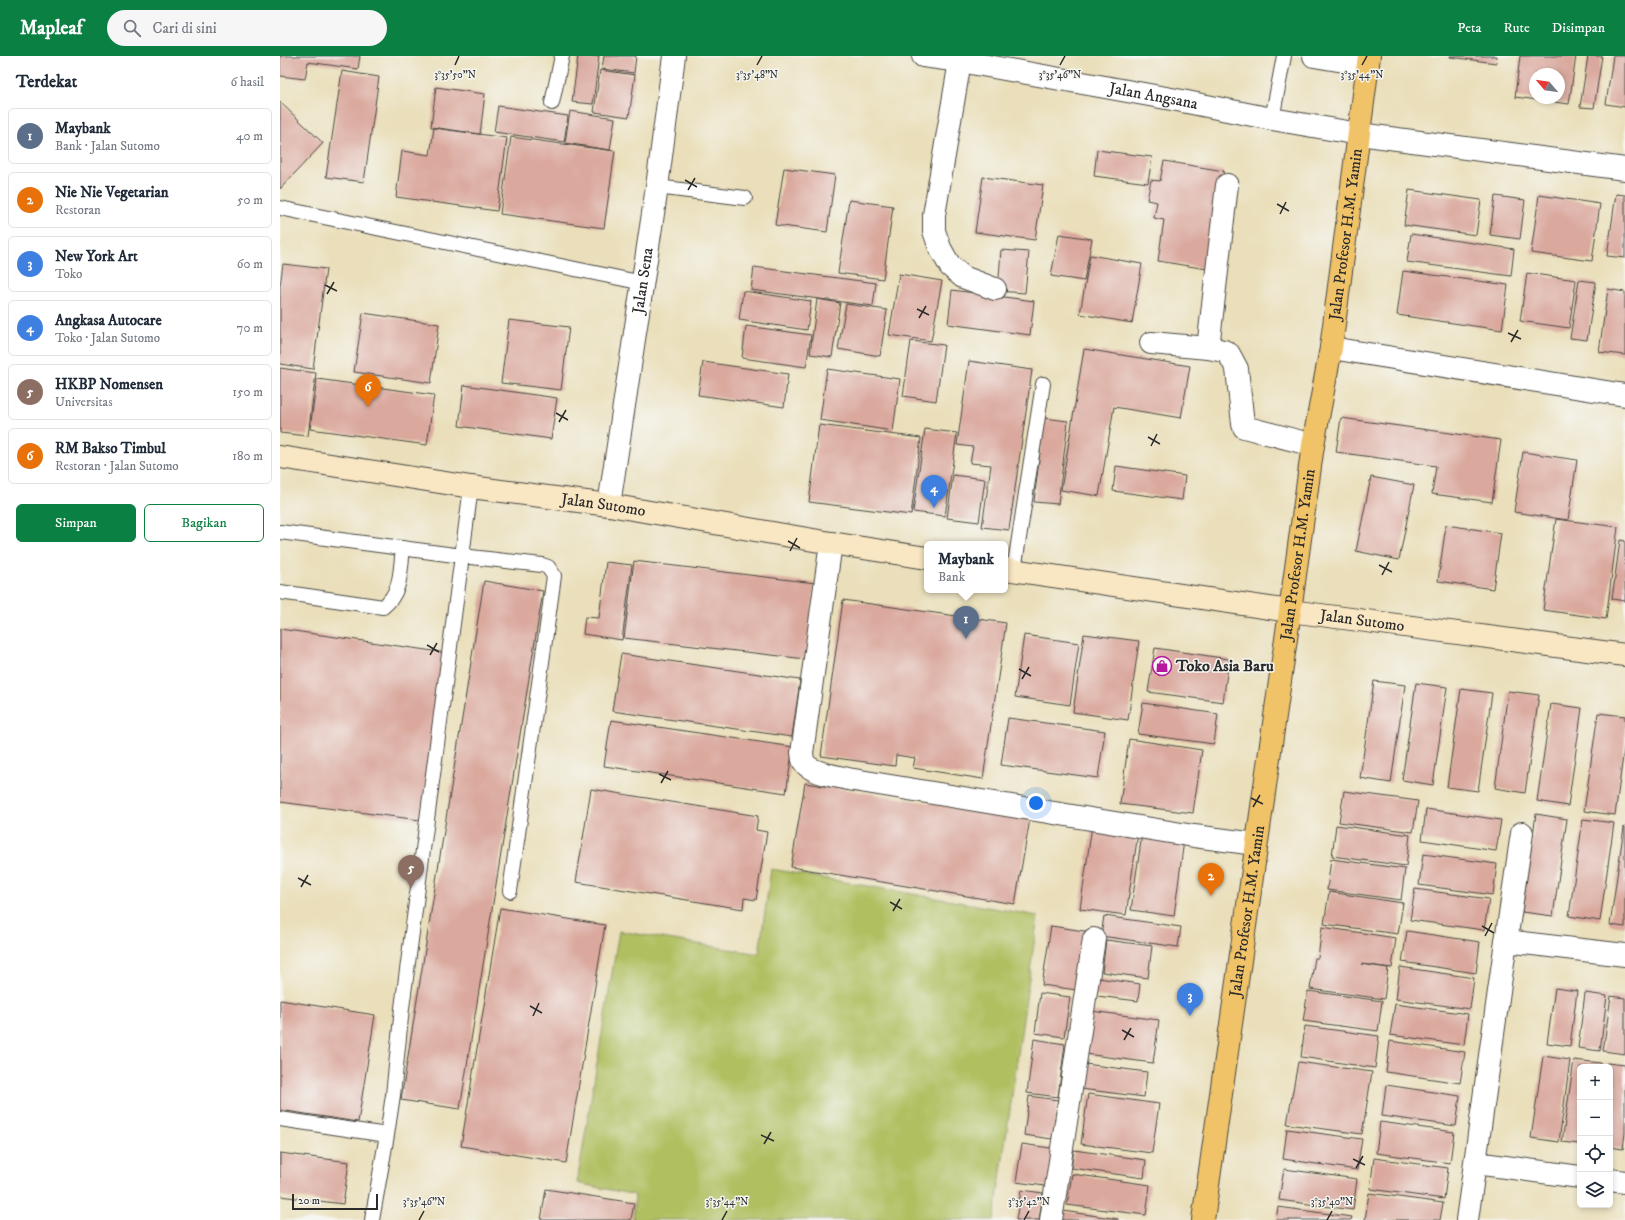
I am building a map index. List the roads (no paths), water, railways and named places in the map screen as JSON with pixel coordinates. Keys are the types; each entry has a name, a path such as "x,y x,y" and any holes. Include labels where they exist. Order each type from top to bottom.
{"main road":[{"name":"Jalan Profesor H.M. Yamin","path":"1202,1220 1313,445 1331,348 1368,61"},
{"name":"Jalan Sutomo","path":"280,457 471,487 609,505 924,558"},
{"name":"Jalan Sutomo","path":"1010,570 1290,612 1625,655"}],"street":[{"name":"Jalan Sena","path":"609,505 657,187 674,56"},
{"name":"Jalan Angsana","path":"923,56 960,61 1359,134 1625,169"},
{"path":"1317,57 1368,61"},
{"path":"960,61 934,215 934,231 940,248 950,266 963,277 995,289"},
{"path":"1208,348 1226,185"},
{"path":"1151,343 1208,348 1224,351 1229,354 1237,369 1244,427 1313,445"},
{"path":"1331,348 1625,395"},
{"path":"831,543 802,753 803,761 806,766 821,773 848,779 1194,836 1256,844"},
{"path":"1468,1220 1522,832"},
{"path":"1051,1220 1094,939"},
{"path":"1506,941 1625,955"},
{"path":"1475,1163 1577,1177"},
{"path":"1613,1180 1625,1182"}],"lane":[{"path":"552,103 562,56"},
{"path":"1272,119 1284,56"},
{"path":"657,187 745,198"},
{"path":"280,208 643,283"},
{"path":"1010,570 1043,384"},
{"path":"372,1220 393,1095 404,992 471,487"},
{"path":"280,532 542,565 548,567 554,576 510,891"},
{"path":"280,592 383,607 392,600 398,588 403,548"},
{"path":"280,1119 387,1135"}],"place":[{"name":"RM Bakso Timbul","path":"368,407"},
{"name":"Angkasa Autocare","path":"934,508"},
{"name":"Maybank","path":"966,639"},
{"name":"Toko Asia Baru","path":"1162,666"},
{"name":"HKBP Nomensen","path":"411,888"},
{"name":"Nie Nie Vegetarian","path":"1211,896"},
{"name":"New York Art","path":"1190,1016"}]}
